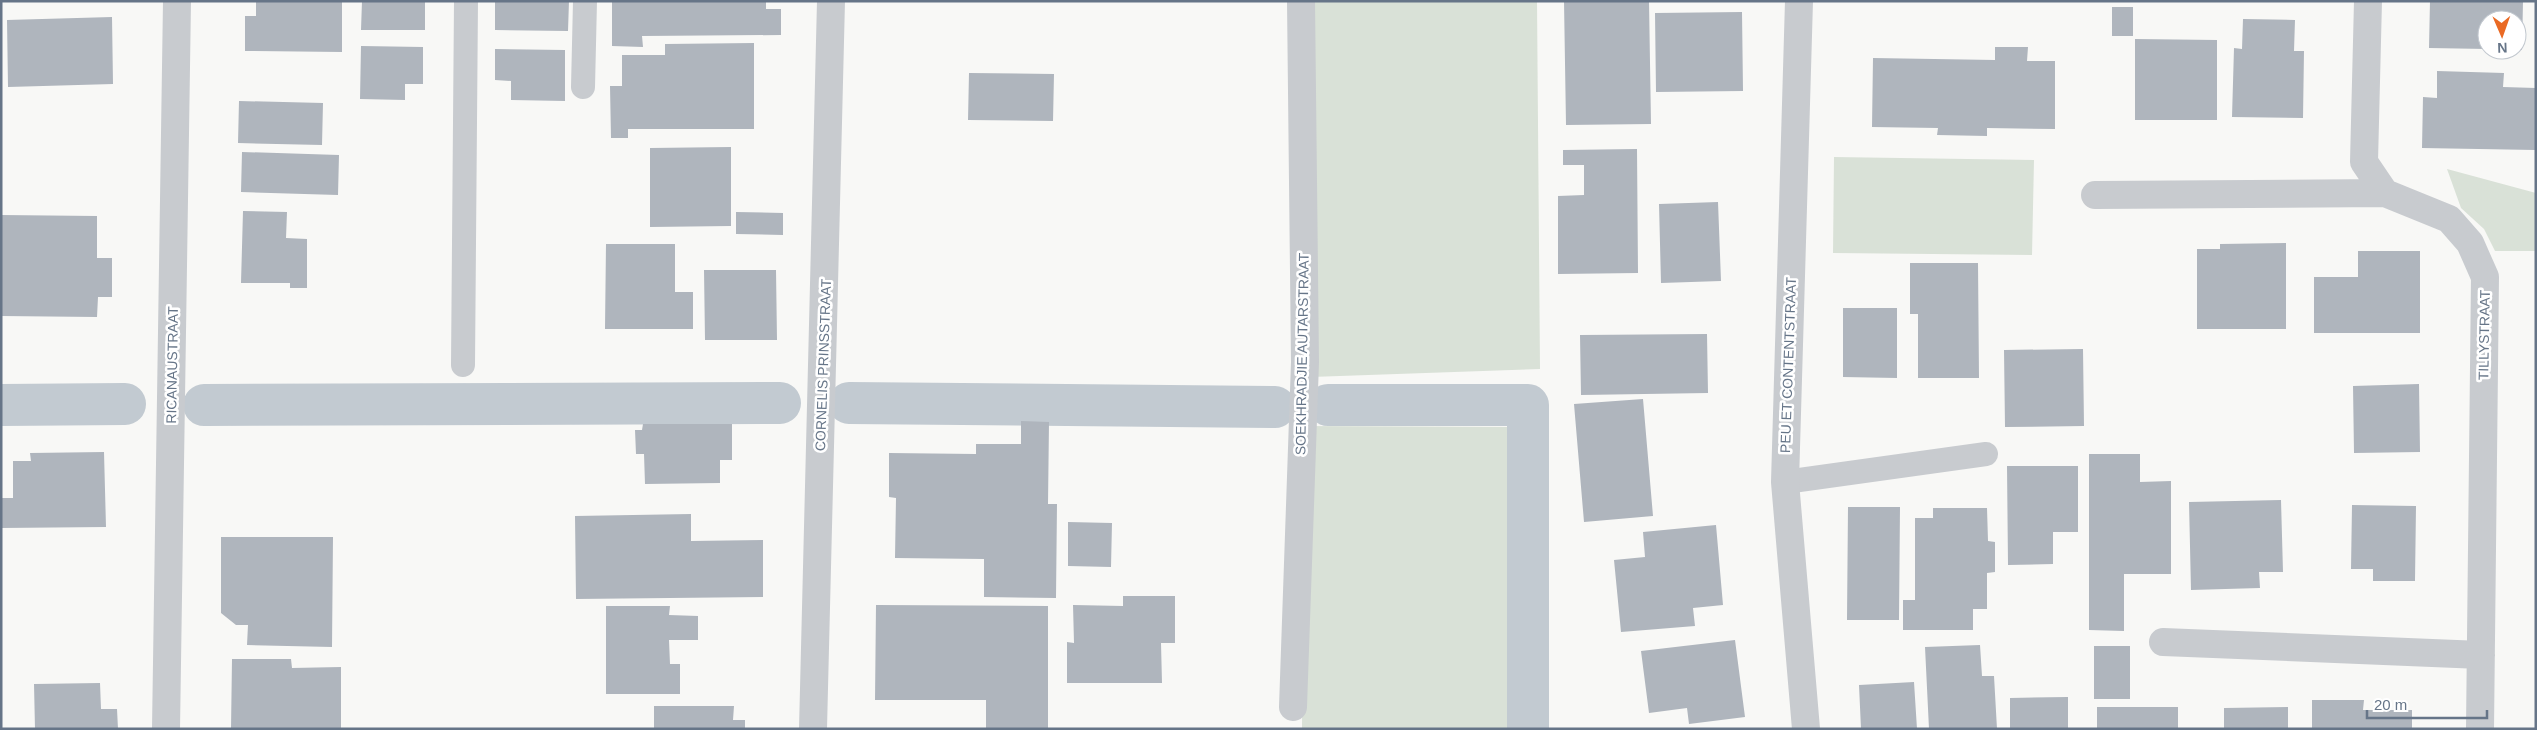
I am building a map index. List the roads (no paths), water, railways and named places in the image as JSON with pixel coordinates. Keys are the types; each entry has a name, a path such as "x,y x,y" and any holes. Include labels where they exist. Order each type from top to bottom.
{"street":[{"name":"RICANAUSTRAAT","path":"166,729 177,1"},
{"name":"CORNELIS PRINSSTRAAT","path":"813,729 832,1"},
{"name":"SOEKHRADJIE AUTARSTRAAT","path":"1293,707 1305,362 1301,1"},
{"name":"PEU ET CONTENTSTRAAT","path":"1799,1 1785,482 1806,729"},
{"path":"2368,1 2364,162 2385,193"},
{"path":"2095,195 2385,193"},
{"name":"TILLYSTRAAT","path":"2385,193 2449,218 2470,243 2485,277 2480,729"},
{"path":"2163,642 2481,655"}],"lane":[{"path":"462,365 466,1"},
{"path":"583,87 585,1"},
{"path":"1785,482 1986,454"}],"waterway":[{"path":"204,405 780,403"},
{"path":"849,403 1275,407"},
{"path":"1,405 125,404"},
{"path":"1328,405 1528,405 1528,729"}]}
